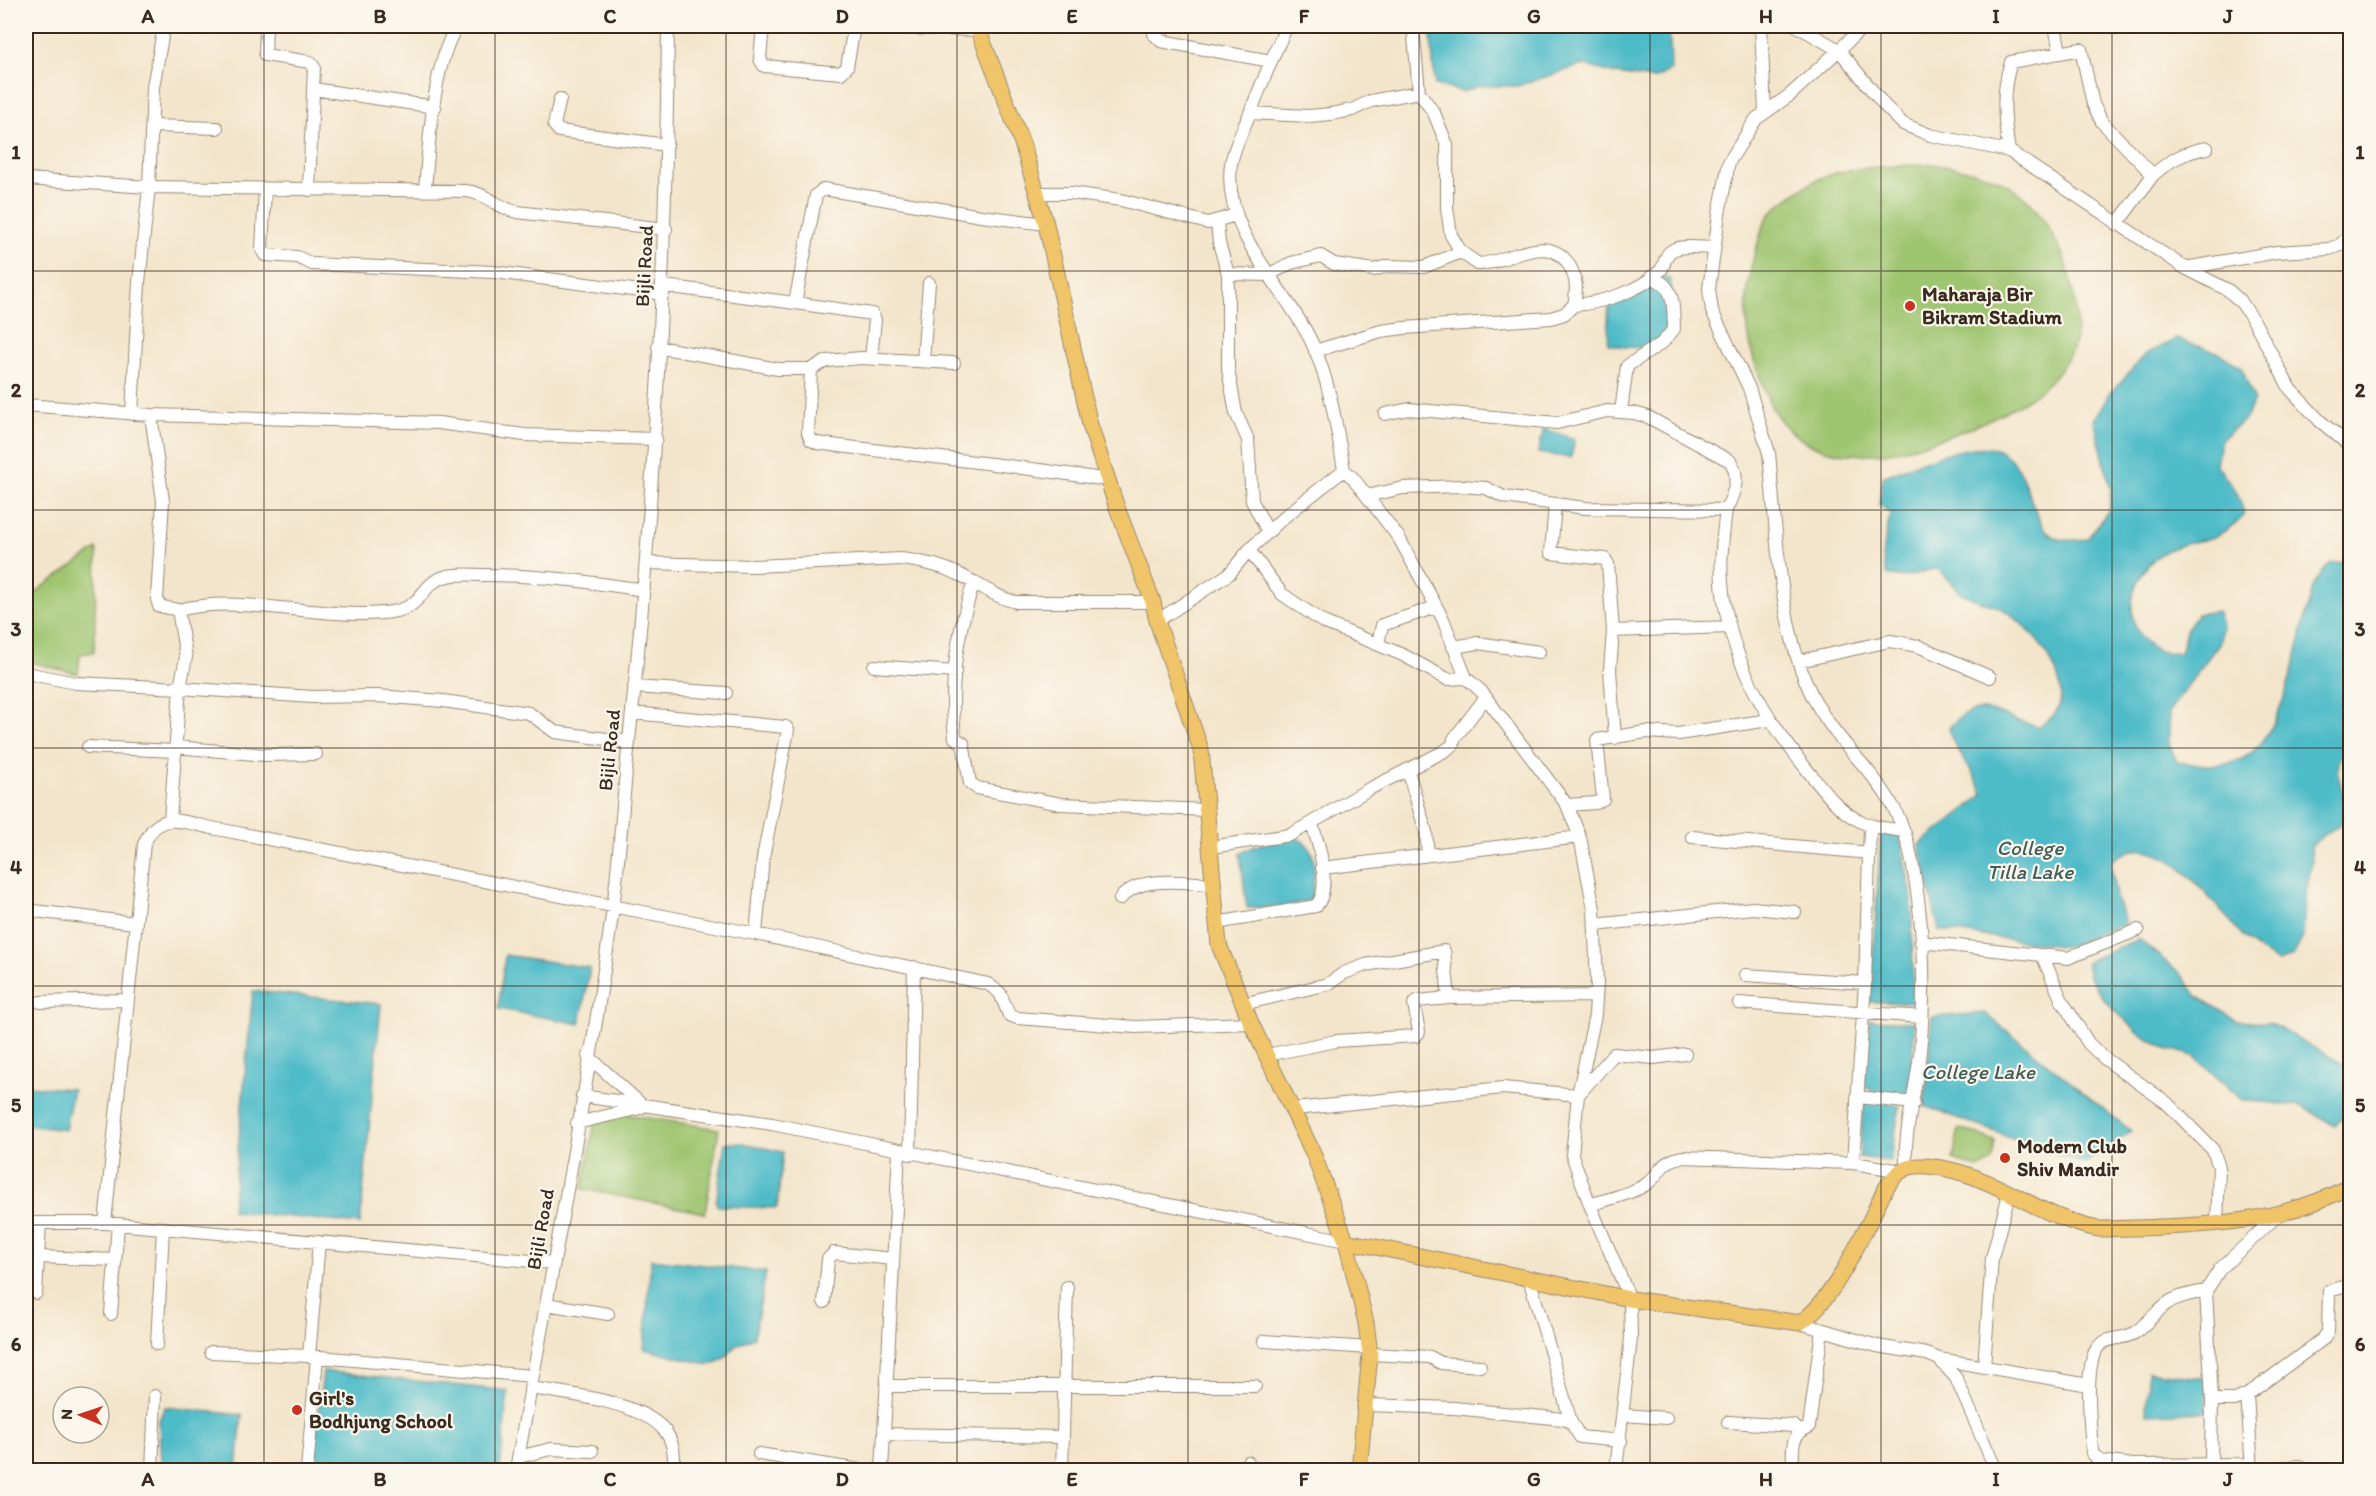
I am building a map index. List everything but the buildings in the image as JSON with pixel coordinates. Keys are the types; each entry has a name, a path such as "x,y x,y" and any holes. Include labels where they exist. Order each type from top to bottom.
{"main road":[{"path":"979,28 1022,143 1046,224 1090,425 1107,480 1153,602 1156,621 1201,750 1216,922 1224,960 1251,1023 1294,1109 1346,1240 1370,1351 1367,1405 1359,1470"},
{"path":"1346,1240 1630,1299 1800,1323 1827,1293 1849,1260 1888,1187 1905,1169 1952,1170 2073,1223 2099,1229 2217,1224 2282,1211 2350,1186"}],"street":[{"path":"132,414 138,282 149,187 153,87 164,26"},
{"path":"266,26 265,55 313,63 309,190"},
{"path":"425,189 435,107 446,53 456,28 435,26"},
{"name":"Bijli Road","path":"516,1470 555,1263 613,907 644,590 656,439 658,347 666,230 668,26"},
{"path":"763,26 760,59 764,66 841,73 847,68 854,27 979,28"},
{"path":"1154,26 1154,34 1161,41 1271,61"},
{"path":"1287,26 1231,163 1236,215 1252,249 1300,319 1316,351 1338,435 1344,470 1399,538 1436,607 1466,678 1485,697 1567,805 1580,837 1594,925 1596,996 1578,1095 1572,1155 1590,1205 1630,1299 1631,1338 1616,1470"},
{"path":"1413,26 1419,92 1434,113 1447,145 1448,221 1451,235 1461,252 1483,264 1531,250 1556,252 1564,257 1575,279 1574,305"},
{"path":"1761,26 1765,111"},
{"path":"1797,26 1839,50 1884,105 1903,124 1930,135 2009,151 2185,268 2228,290 2241,302 2290,389 2320,421 2350,446"},
{"path":"1590,1205 1638,1189 1649,1181 1666,1162 1682,1157 1853,1163 1905,1169 1905,1148 1914,1103 1922,1017 1921,942 1904,831 1884,788 1832,731 1814,699 1799,661 1785,602 1769,453 1764,428 1749,388 1712,311 1709,290 1713,248 1729,162 1756,119 1790,95 1864,26"},
{"path":"2055,26 2060,52"},
{"path":"2009,151 2004,96 2005,80 2012,62 2081,50 2092,104 2102,122 2153,175"},
{"path":"313,89 435,107"},
{"path":"1250,113 1331,114 1352,110 1371,101 1419,92"},
{"path":"560,99 554,125 559,131 667,145"},
{"path":"152,126 217,128"},
{"path":"2117,224 2153,175 2169,161 2186,152 2206,148"},
{"path":"26,179 149,187 309,190 425,189 480,193 498,205 517,212 666,230"},
{"path":"265,189 262,249 265,255 297,257 312,264 494,272 795,303 872,314 875,320 871,358"},
{"path":"795,303 813,209 819,190 1046,224"},
{"path":"1036,193 1096,195 1208,223 1236,215"},
{"path":"1217,222 1219,243 1228,274 1228,369 1236,413 1248,440 1250,496 1268,532"},
{"path":"2185,268 2277,252 2329,249 2340,245 2350,235"},
{"path":"1316,351 1381,331 1551,318 1564,314 1574,305 1605,300 1651,277 1661,269 1668,254 1674,249 1713,248"},
{"path":"1228,274 1268,275 1291,263 1321,256 1334,264 1374,270 1387,266 1424,267 1461,252"},
{"path":"1621,412 1627,366 1662,343 1674,329 1672,292 1663,281 1651,277"},
{"path":"923,361 929,283"},
{"path":"658,347 767,368 811,369 827,361 871,358 954,363"},
{"path":"811,369 808,434 811,440 817,443 916,456 998,463 1107,480"},
{"path":"26,405 151,415 439,423 524,435 656,439"},
{"path":"1385,414 1409,409 1557,423 1606,411 1621,412 1648,417 1730,461 1736,470 1737,479 1726,510 1721,560 1722,584 1730,627 1744,674 1769,720 1828,795 1848,814 1870,826 1904,831"},
{"path":"151,415 163,501 158,599 159,606 163,608 178,610 208,605 331,614 383,613 407,609 415,605 435,582 453,576 559,577 644,590"},
{"path":"1156,621 1212,588 1229,574 1268,532 1344,470"},
{"path":"1367,496 1403,488 1462,486 1486,489 1504,497 1604,510 1726,510"},
{"path":"1555,504 1551,553 1605,559 1608,564 1612,631 1610,670 1615,738"},
{"path":"1249,550 1282,594 1323,621 1378,644 1447,679 1466,678"},
{"path":"646,563 753,566 901,559 919,561 956,572 1001,599 1016,602 1153,602"},
{"path":"974,582 962,621 955,672 955,738 963,743 968,777 977,788 1061,804 1207,810"},
{"path":"1378,644 1382,625 1436,607"},
{"path":"170,820 180,688 186,657 178,610"},
{"path":"1612,631 1730,627"},
{"path":"1799,661 1890,640 1918,646 1990,677"},
{"path":"1453,647 1478,643 1539,652"},
{"path":"874,666 955,672"},
{"path":"26,673 76,683 312,697 377,696 443,701 529,713 555,732 629,742"},
{"path":"634,687 726,693"},
{"path":"1211,847 1290,836 1408,771 1453,742 1485,697"},
{"path":"632,713 786,727 788,730 763,858 756,934"},
{"path":"1567,805 1596,803 1604,799 1597,740 1646,732 1678,734 1769,720"},
{"path":"88,747 176,749 264,755 316,754"},
{"path":"1408,771 1426,831 1428,854"},
{"path":"111,1314 115,1260 111,1224 128,1000 144,844 155,825 170,820 756,934 914,968 995,987 1004,1008 1009,1015 1017,1018 1135,1027 1251,1023"},
{"path":"1216,922 1305,910 1320,902 1322,853 1311,823"},
{"path":"1853,1163 1863,1097 1870,826"},
{"path":"1322,868 1580,837"},
{"path":"1692,837 1870,853"},
{"path":"1120,899 1131,889 1142,885 1213,884"},
{"path":"1594,925 1753,908 1795,912"},
{"path":"26,910 135,923"},
{"path":"1921,942 2042,956 2076,957 2138,930"},
{"path":"1243,1004 1328,984 1344,973 1365,965 1404,960 1418,954 1444,951 1449,998"},
{"path":"2042,956 2062,1000 2089,1044 2104,1058 2167,1103 2213,1150 2219,1167 2217,1224"},
{"path":"882,1470 893,1258 904,1153 914,968"},
{"path":"1745,975 1865,983"},
{"path":"1267,1055 1336,1041 1416,1036 1419,1032 1414,1004 1449,998 1596,996"},
{"path":"40,1002 128,1000"},
{"path":"1739,1002 1922,1017"},
{"path":"1578,1095 1614,1054 1653,1058 1685,1054"},
{"path":"588,1056 644,1107"},
{"path":"1294,1109 1503,1088 1578,1095"},
{"path":"582,1096 644,1107 772,1124 904,1153 1346,1240"},
{"path":"1863,1097 1914,1103"},
{"path":"577,1123 644,1107"},
{"path":"1984,1367 1992,1258 2009,1194"},
{"path":"2211,1463 2212,1400 2206,1292 2220,1269 2282,1211"},
{"path":"26,1222 163,1228 555,1263"},
{"path":"36,1293 40,1223"},
{"path":"157,1344 163,1228"},
{"path":"307,1470 319,1242"},
{"path":"824,1302 828,1259 834,1253 893,1258"},
{"path":"39,1257 115,1260"},
{"path":"1529,1278 1571,1422 1580,1437 1621,1441"},
{"path":"2212,1400 2235,1400 2247,1395 2323,1339 2328,1332 2329,1291 2350,1286"},
{"path":"1062,1470 1067,1287"},
{"path":"2206,1292 2171,1299 2131,1335 2106,1341 2098,1347 2089,1385 2092,1453 2100,1461 2133,1465 2211,1463 2252,1467 2247,1395"},
{"path":"546,1304 608,1314"},
{"path":"1800,1323 1939,1359 2089,1385"},
{"path":"1793,1470 1793,1439 1798,1431 1809,1427 1822,1330"},
{"path":"1264,1341 1430,1357 1441,1363 1480,1366"},
{"path":"211,1352 313,1357 531,1382 590,1397 654,1421 671,1441 674,1470"},
{"path":"1939,1359 1956,1378 1996,1470"},
{"path":"886,1386 1255,1386"},
{"path":"152,1470 155,1396"},
{"path":"1367,1405 1454,1408 1571,1422"},
{"path":"1623,1415 1666,1418"},
{"path":"1728,1422 1794,1426 1798,1431"},
{"path":"884,1434 1063,1437"},
{"path":"518,1457 538,1450 561,1448 592,1450"},
{"path":"759,1454 860,1470"},
{"path":"2268,1470 2299,1466"}],"green space":[{"name":"Maharaja Bir Bikram Stadium","path":"1930,164 1973,171 1991,177 2020,193 2033,206 2057,243 2067,266 2074,296 2077,326 2072,350 2064,365 2042,388 2002,414 1972,427 1922,445 1895,451 1868,454 1841,453 1816,447 1794,434 1775,413 1756,368 1748,334 1748,284 1751,266 1764,225 1772,212 1782,203 1821,178 1860,169"},
{"path":"97,549 94,652 80,654 78,674 26,661 26,603 41,588"},
{"path":"618,1113 719,1129 705,1213 582,1189 595,1122"},
{"path":"1959,1128 1995,1141 1992,1161 1979,1169 1953,1159"}],"water":[{"path":"1430,26 1666,26 1670,42 1671,70 1654,79 1615,74 1583,65 1517,86 1479,86 1463,92 1435,85"},
{"path":"1661,277 1669,278 1672,288 1672,309 1665,329 1659,337 1651,344 1637,348 1608,344 1608,312 1611,301"},
{"name":"College Tilla Lake","path":"2176,339 2217,352 2241,367 2254,399 2247,417 2220,441 2216,464 2237,493 2245,515 2218,535 2175,547 2161,554 2144,571 2134,594 2132,605 2136,629 2147,643 2160,651 2180,653 2186,631 2197,614 2217,611 2222,625 2220,642 2169,711 2169,744 2177,762 2207,765 2230,763 2255,750 2269,732 2280,709 2315,582 2331,563 2350,561 2350,741 2340,758 2339,778 2350,817 2311,845 2312,860 2305,899 2303,937 2293,956 2278,962 2251,944 2187,874 2168,859 2149,851 2130,851 2111,862 2116,898 2126,923 2068,947 1939,930 1919,845 1983,795 1980,786 1955,746 1949,728 1972,711 1983,710 2040,726 2054,715 2060,702 2060,687 2056,671 2037,641 2025,627 2002,609 1965,595 1938,569 1900,577 1887,574 1883,551 1890,513 1879,504 1883,477 1940,455 1957,451 1973,448 1998,450 2010,458 2018,470 2036,514 2052,536 2064,540 2087,539 2109,510 2111,489 2094,420 2109,395 2147,353"},
{"path":"1544,429 1575,439 1571,458 1538,453"},
{"path":"1893,831 1900,837 1912,897 1913,1003 1870,1002 1881,834"},
{"path":"1295,838 1304,842 1313,855 1312,900 1286,906 1247,908 1240,854 1259,845"},
{"path":"2138,939 2179,972 2197,996 2237,1021 2270,1023 2350,1068 2350,1109 2335,1126 2302,1106 2242,1100 2194,1056 2160,1046 2141,1035 2106,1002 2089,977 2086,962"},
{"path":"505,955 590,968 580,1024 498,1009"},
{"path":"253,991 381,1004 360,1224 232,1211"},
{"name":"College Lake","path":"1986,1013 2131,1131 2084,1164 1924,1106 1932,1017"},
{"path":"1870,1020 1915,1022 1909,1099 1874,1093 1863,1084"},
{"path":"26,1086 73,1089 65,1130 26,1125"},
{"path":"1864,1098 1900,1106 1890,1161 1859,1157"},
{"path":"725,1143 743,1143 783,1152 777,1208 718,1206 716,1203"},
{"path":"651,1259 766,1272 754,1337 737,1345 722,1360 710,1365 644,1349"},
{"path":"323,1371 508,1391 500,1470 311,1470"},
{"path":"2148,1371 2207,1379 2207,1412 2147,1414"},
{"path":"165,1407 242,1415 237,1470 169,1470 161,1463 159,1420"}],"place":[{"name":"Maharaja Bir Bikram Stadium","path":"1910,306"},
{"name":"Modern Club Shiv Mandir","path":"2005,1158"},
{"name":"Girl's Bodhjung School","path":"297,1410"}]}
